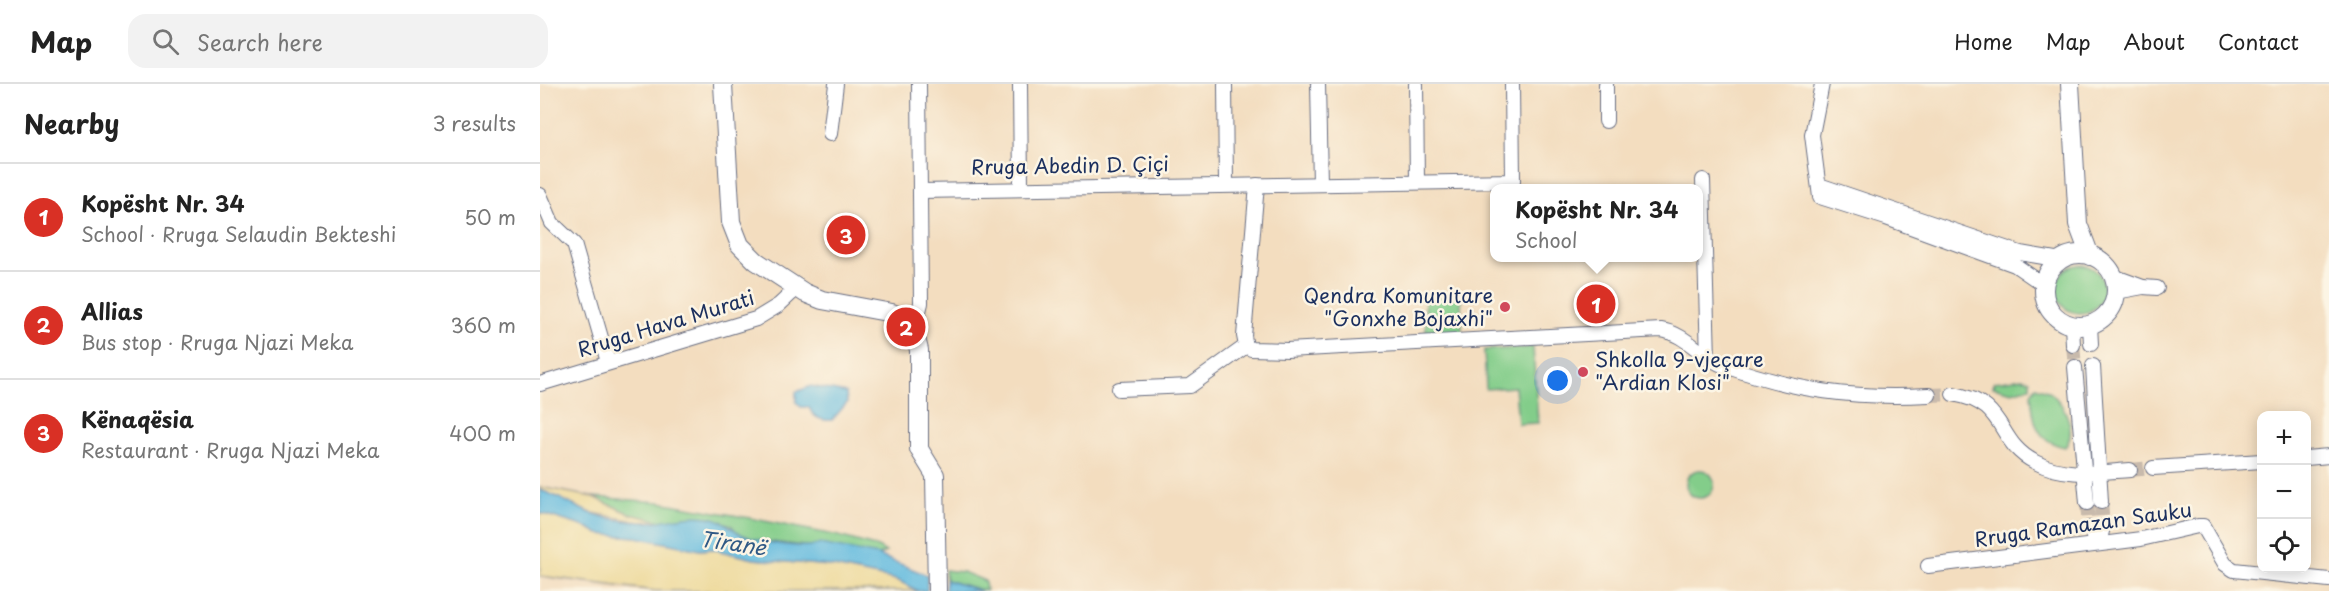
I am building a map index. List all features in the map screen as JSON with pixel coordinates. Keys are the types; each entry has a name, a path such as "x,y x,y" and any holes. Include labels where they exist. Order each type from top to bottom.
{"main road":[{"path":"723,84 731,222 735,235 747,254 797,288 822,300 892,313 906,320 914,331 919,350 919,448 935,475 937,591"},
{"path":"2070,84 2078,224 2090,256"},
{"path":"2063,258 2090,256 2103,262 2115,284 2108,313 2081,325 2062,321 2048,306 2044,285 2053,266 2063,258 2078,224"}],"street":[{"path":"830,134 836,84"},
{"path":"914,331 921,303 919,84"},
{"path":"1020,84 1021,189"},
{"path":"1225,84 1226,185"},
{"path":"1318,84 1320,184"},
{"path":"1416,84 1417,182"},
{"name":"Rruga Abedin D. Çiçi","path":"920,190 1513,181 1512,84"},
{"path":"1606,84 1606,121"},
{"path":"1820,191 1812,135 1822,84"},
{"path":"1702,180 1702,184"},
{"path":"1246,346 1244,336 1257,185"},
{"path":"1820,191 2020,253 2063,258"},
{"path":"1820,191 1886,218 2015,265 2044,285"},
{"path":"540,195 552,223 574,244 608,362"},
{"path":"1703,210 1708,359"},
{"path":"2115,284 2150,288"},
{"name":"Rruga Hava Murati","path":"540,384 756,319 779,305 797,288"},
{"path":"2081,325 2091,344"},
{"path":"2073,345 2081,325"},
{"path":"1246,346 1258,351 1661,330 1671,332 1688,341 1708,359 1724,366 1826,394 1886,397 1929,395"},
{"path":"1119,390 1190,386 1246,346"},
{"path":"2093,366 2101,502"},
{"path":"2075,367 2087,503"},
{"path":"1953,394 1972,397 1987,405 2018,449 2033,461 2053,470 2084,473 2130,470"},
{"path":"2311,458 2329,456"},
{"path":"2153,468 2257,460"},
{"name":"Rruga Ramazan Sauku","path":"1928,566 2099,544 2203,526 2225,564 2230,568 2329,580"},
{"path":"2099,544 2103,527"},
{"path":"2089,528 2099,544"}],"green space":[{"path":"2075,265 2085,265 2100,275 2104,289 2103,298 2094,309 2085,313 2075,313 2060,303 2056,294 2056,284 2066,269"},
{"path":"1461,296 1462,334 1426,335 1425,297"},
{"path":"1533,347 1538,423 1518,424 1515,387 1486,389 1484,350"},
{"path":"2022,378 2030,380 2030,387 2012,392 1993,387 1994,382"},
{"path":"2036,387 2051,393 2066,413 2070,434 2065,447 2047,440 2038,428 2031,394"},
{"path":"1700,470 1710,474 1714,484 1710,494 1700,498 1690,494 1686,484 1690,474"},
{"path":"593,497 659,502 750,518 839,536 878,547 886,552 878,555 756,540 738,533 731,525 708,517 660,521 630,514"},
{"path":"945,570 963,572 985,581 986,591 946,580"}],"sand":[{"path":"540,487 593,497 630,514 660,521 640,522 588,512 540,490"},
{"path":"540,513 589,528 599,534 636,537 700,550 712,549 754,559 830,566 897,580 918,591 656,591 540,576"}],"water":[{"path":"811,386 846,393 847,403 832,420 818,418 809,407 801,407 796,402 796,392"},
{"name":"Tiranë","path":"540,490 592,513 612,519 648,522 691,516 708,517 722,521 746,536 767,542 791,546 820,544 878,555 927,575 927,591 918,591 897,580 830,566 754,559 712,549 700,550 636,537 599,534 589,528 540,513"},
{"path":"946,580 981,591 945,591"}],"tunnel":[{"path":"2073,345 2075,367"},
{"path":"1929,395 1953,394"},
{"path":"2130,470 2153,468"},
{"path":"2101,502 2103,527"},
{"path":"2087,503 2089,528"}],"place":[{"name":"Kënaqësia","path":"846,235"},
{"name":"Kopësht Nr. 34","path":"1596,304"},
{"name":"Qendra Komunitare \"Gonxhe Bojaxhi\"","path":"1505,307"},
{"name":"Allias","path":"906,327"},
{"name":"Shkolla 9-vjeçare \"Ardian Klosi\"","path":"1583,372"}]}
